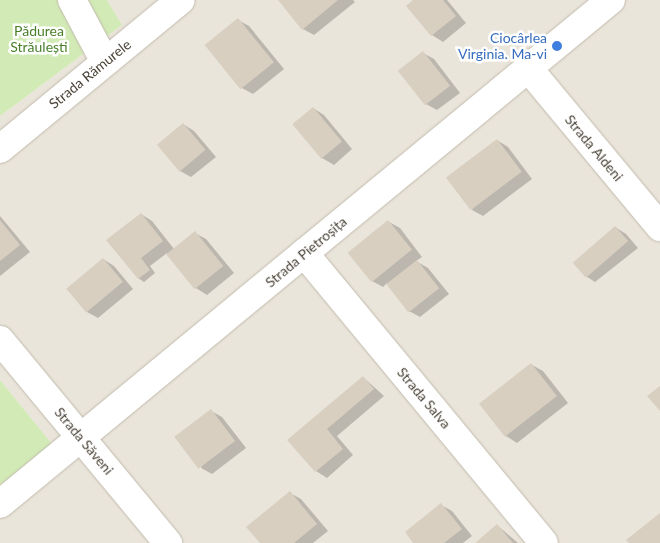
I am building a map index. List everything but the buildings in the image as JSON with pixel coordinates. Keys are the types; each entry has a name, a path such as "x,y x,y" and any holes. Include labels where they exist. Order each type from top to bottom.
{"street":[{"path":"72,0 105,62"},
{"name":"Strada Rămurele","path":"0,149 181,0"},
{"name":"Strada Pietroșița","path":"0,504 611,0"},
{"name":"Strada Aldeni","path":"528,68 660,227"},
{"name":"Strada Salva","path":"304,254 544,543"},
{"name":"Strada Săveni","path":"0,340 168,543"}],"shaded area":[{"path":"107,0 660,0 660,543 0,543 0,485 52,444 0,380 0,116 122,25"}],"green space":[{"name":"Pădurea Străulești","path":"0,0 107,0 122,25 0,116"},
{"path":"0,380 52,444 0,485"}],"place":[{"name":"Ciocârlea Virginia. Ma-vi","path":"557,46"}]}
